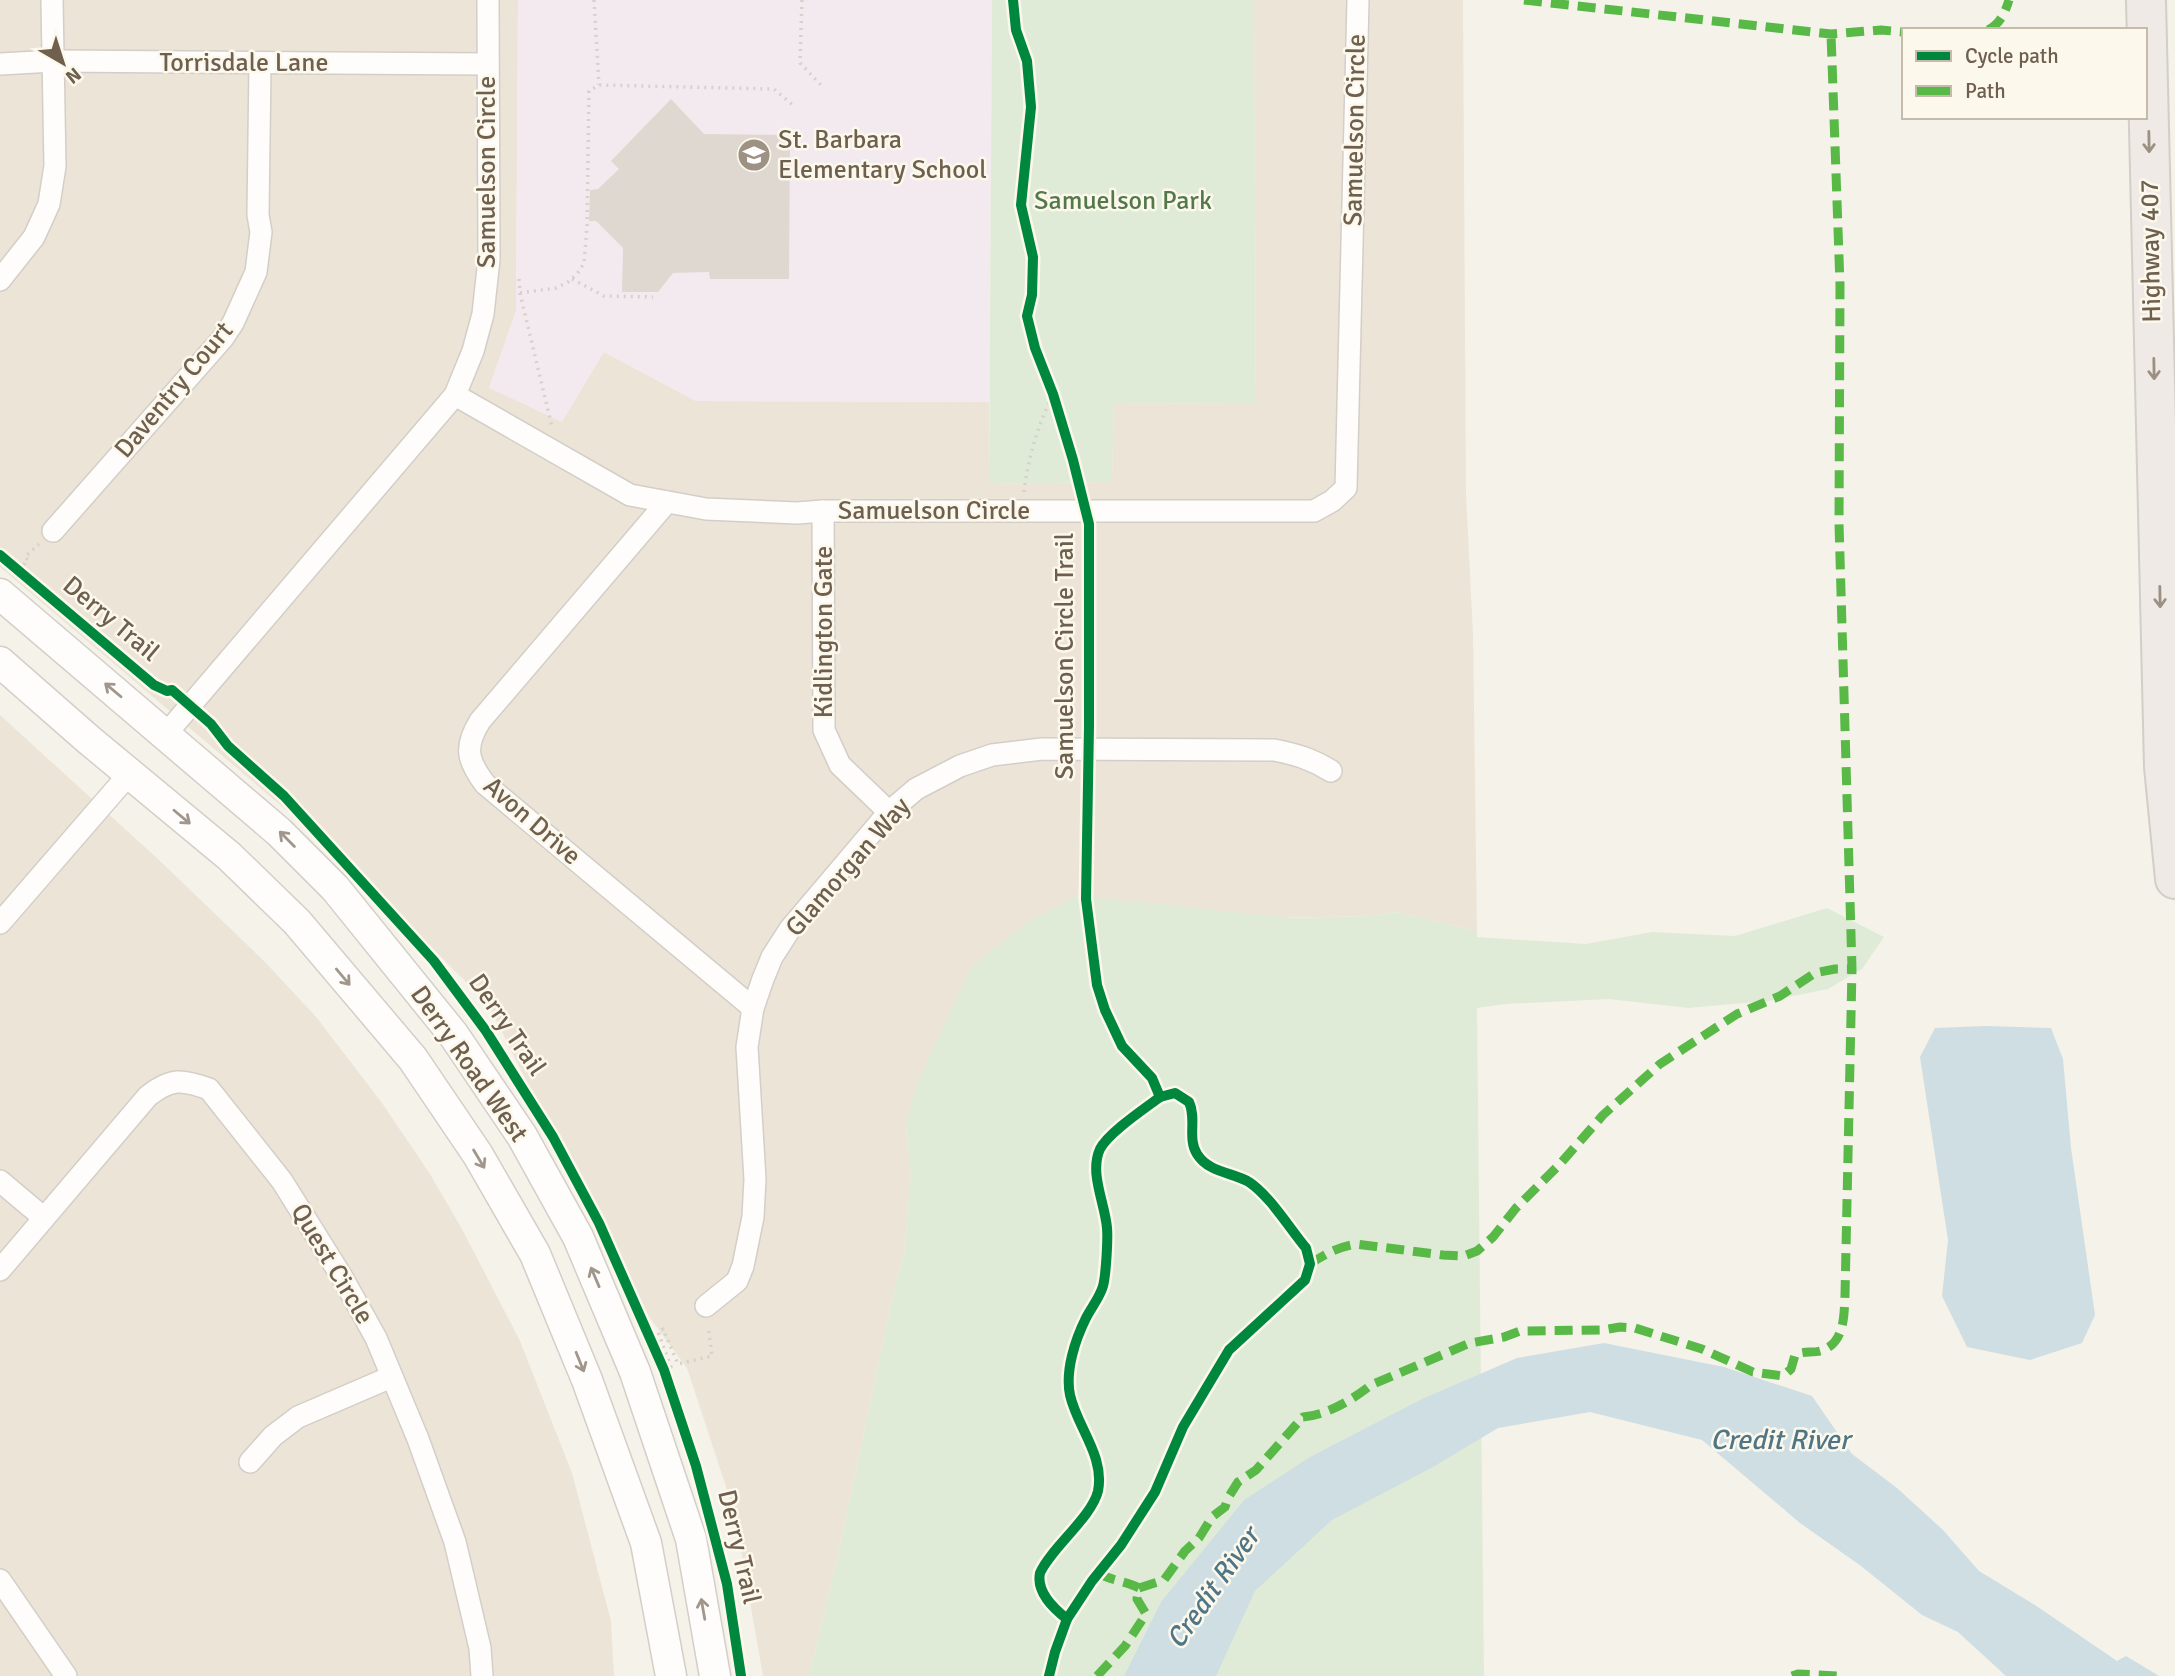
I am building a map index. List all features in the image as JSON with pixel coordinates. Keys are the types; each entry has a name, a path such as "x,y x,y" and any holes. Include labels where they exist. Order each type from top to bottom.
{"highway":[{"name":"Highway 407","path":"2146,0 2147,28"},
{"name":"Highway 407","path":"2147,43 2164,767 2175,879"}],"main road":[{"name":"Derry Road West","path":"0,594 279,831 335,887 453,1034 522,1136 578,1237 635,1372 691,1539 715,1676"},
{"name":"Derry Road West","path":"0,662 229,856 297,922 413,1059 478,1155 535,1254 587,1380 646,1543 671,1676"}],"street":[{"path":"0,280 34,237 49,204 55,166 51,0"},
{"name":"Samuelson Circle","path":"488,0 489,259 480,327 455,395 630,495 706,509 797,513 1314,511 1332,501 1346,488 1358,0"},
{"name":"Torrisdale Lane","path":"0,64 54,61 488,64"},
{"name":"Daventry Court","path":"53,530 223,338 250,288 256,272 261,232 258,215 260,64"},
{"path":"166,734 455,395"},
{"name":"Avon Drive","path":"667,502 480,721 468,753 485,784 753,1008"},
{"name":"Kidlington Gate","path":"824,511 824,730 840,765 889,812"},
{"name":"Glamorgan Way","path":"706,1306 737,1281 743,1266 753,1217 755,1179 747,1047 753,1008 772,957 790,929 889,812 916,789 960,766 992,755 1042,749 1274,750 1300,755 1331,771"},
{"path":"0,923 130,773"},
{"name":"Quest Circle","path":"0,1270 148,1096 164,1083 171,1082 209,1088 282,1181 342,1276 376,1338 415,1430 455,1542 480,1648 482,1676"},
{"path":"0,1181 44,1218"},
{"path":"250,1462 274,1436 298,1417 391,1377"},
{"path":"0,1580 66,1676"}],"path":[{"path":"594,0 599,85"},
{"path":"802,0 800,63 821,86"},
{"path":"520,293 556,288 572,279 584,262 589,91 599,85 774,89 795,107"},
{"path":"519,279 556,453"},
{"path":"572,279 604,296 653,297"},
{"path":"1048,382 1057,407"},
{"path":"1023,512 1028,463 1042,417 1053,394"},
{"path":"9,563 23,574 27,560 24,557 53,530"},
{"path":"664,1370 671,1367 658,1332 663,1329 678,1364 712,1356 706,1306"},
{"path":"646,1327 668,1382"}],"shaded area":[{"path":"0,0 518,0 516,311 489,388 604,352 696,401 989,402 989,484 1112,482 1114,404 1256,403 1254,0 1463,0 1466,493 1473,634 1477,931 1396,912 1372,916 1224,919 971,967 916,1088 906,1127 911,1176 904,1253 809,1676 763,1676 734,1511 687,1368 627,1287 489,1005 338,854 0,567"},
{"name":"St. Barbara Elementary School","path":"518,0 992,0 989,402 696,401 604,352 562,422 489,388 516,311"},
{"path":"0,715 159,860 266,963 317,1018 382,1103 430,1174 520,1341 572,1473 611,1621 614,1676 0,1676"}],"green space":[{"name":"Samuelson Park","path":"992,0 1254,0 1256,403 1114,404 1112,482 989,484"},
{"path":"1080,894 1291,918 1372,916 1396,912 1477,931 1477,937 1586,944 1652,932 1735,936 1827,908 1884,937 1862,969 1828,989 1768,1001 1688,1008 1609,999 1477,1008 1484,1676 809,1676 904,1253 911,1176 906,1127 915,1088 971,967 1028,922"}],"water":[{"path":"1935,1028 2051,1028 2063,1059 2071,1148 2095,1315 2082,1343 2030,1360 1967,1347 1942,1296 1948,1240 1920,1057"},
{"name":"Credit River","path":"1604,1343 1724,1367 1812,1396 1852,1454 1897,1488 1943,1530 1979,1571 2035,1605 2117,1661 2126,1656 2159,1676 2006,1676 1958,1632 1922,1615 1861,1566 1800,1523 1702,1440 1590,1412 1498,1428 1433,1467 1332,1520 1255,1591 1216,1676 1124,1676 1161,1602 1244,1500 1310,1457 1422,1399 1517,1358"}],"building":[{"path":"671,99 704,134 790,135 789,279 710,279 709,272 673,273 658,292 622,292 623,248 596,221 589,221 590,190 598,189 619,169 611,161"}],"marked path":[{"path":"1524,0 1831,34 1881,30 1902,32"},
{"path":"1991,28 2002,18 2009,0"},
{"path":"1097,1676 1125,1646 1146,1614 1137,1599 1139,1588 1164,1580 1185,1551 1199,1538 1212,1517 1225,1507 1238,1482 1256,1470 1303,1417 1339,1406 1371,1385 1470,1343 1504,1337 1520,1331 1635,1328 1702,1349 1753,1372 1783,1376 1791,1369 1795,1355 1823,1350 1836,1341 1842,1327 1845,1295 1852,969 1839,523 1840,285 1831,34"},
{"path":"1310,1264 1332,1251 1356,1244 1443,1255 1464,1256 1477,1251 1493,1237 1516,1208 1603,1115 1660,1064 1737,1014 1780,996 1815,973 1852,969"},
{"path":"1098,1573 1139,1588"},
{"path":"1792,1676 1839,1676"}],"cycle path":[{"name":"Samuelson Circle Trail","path":"1013,0 1016,30 1027,61 1031,107 1021,205 1033,257 1032,295 1027,316 1035,348 1053,394 1073,460 1089,524 1086,899 1097,985 1122,1046 1152,1078 1160,1097 1110,1136 1097,1158 1097,1178 1107,1228 1105,1274 1102,1290 1078,1336 1070,1366 1069,1386 1074,1407 1098,1466 1098,1491 1088,1511 1045,1563 1040,1573 1043,1593 1051,1605 1067,1619 1049,1676"},
{"name":"Derry Trail","path":"0,555 154,685 167,691 172,690 211,724 228,746 284,796 434,961 486,1031 553,1137 599,1223 664,1370 696,1466 727,1584 741,1676"},
{"path":"1067,1619 1092,1581 1121,1545 1155,1492 1183,1427 1229,1350 1305,1280 1310,1264 1306,1248 1257,1188 1249,1182 1214,1169 1197,1154 1193,1142 1189,1102 1175,1093 1160,1097"}],"place":[{"name":"St. Barbara Elementary School","path":"754,155"}]}
